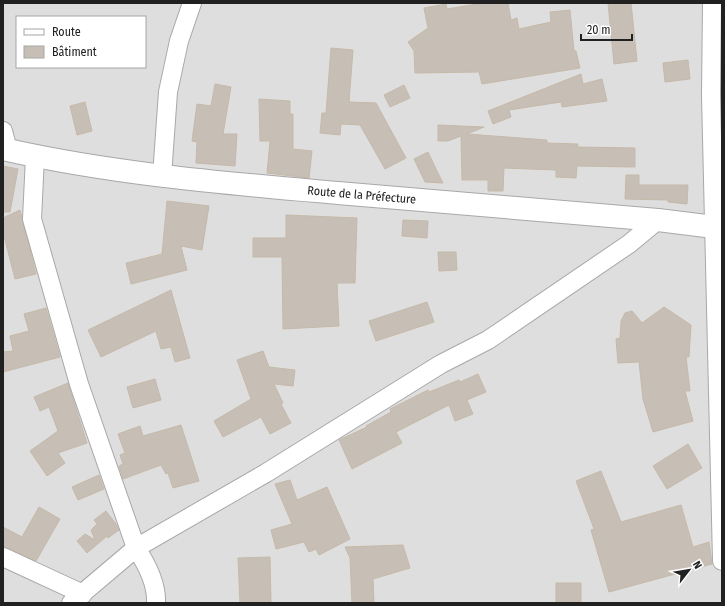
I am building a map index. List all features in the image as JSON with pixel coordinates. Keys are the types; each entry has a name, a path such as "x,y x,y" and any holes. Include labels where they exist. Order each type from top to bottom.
{"street":[{"path":"162,176 168,92 179,41 192,3"},
{"path":"712,3 710,95 718,228 722,561"},
{"name":"Route de la Préfecture","path":"4,143 35,157 162,176 221,183 658,220 718,228"},
{"path":"35,157 32,219 79,384 136,548 144,560 153,581 156,603"},
{"path":"3,557 77,599 136,548 266,473 441,364 488,340 629,244 658,220"}],"shaded area":[{"path":"3,3 722,3 722,603 3,603"}],"building":[{"path":"483,3 508,3 511,20 517,18 519,29 551,22 550,12 570,10 574,51 576,51 580,68 482,84 479,72 415,73 414,51 408,42 428,28 424,8 446,4 447,9"},
{"path":"608,3 631,3 637,61 614,64"},
{"path":"331,48 353,50 349,102 376,103 406,158 385,169 360,125 341,124 340,135 320,133 322,113 326,113"},
{"path":"688,60 690,79 665,82 663,63"},
{"path":"581,74 583,84 602,79 607,101 562,107 561,102 509,110 511,117 493,124 488,111"},
{"path":"215,84 231,87 223,134 237,134 235,166 196,163 197,142 192,141 197,104 211,106"},
{"path":"404,85 410,98 390,107 384,95"},
{"path":"259,99 290,101 290,114 293,114 293,149 312,151 309,178 267,173 270,141 260,141"},
{"path":"85,102 92,131 77,135 70,106"},
{"path":"438,125 484,127 467,134 547,140 547,143 578,144 577,147 635,148 635,167 577,166 576,178 556,177 556,170 504,168 503,191 488,191 488,180 462,180 461,136 448,141 438,141"},
{"path":"428,152 443,183 425,182 414,159"},
{"path":"3,166 18,169 10,212 3,212"},
{"path":"626,175 639,175 639,185 688,185 687,204 668,202 668,200 625,199"},
{"path":"167,201 209,206 202,250 181,246 187,270 131,284 126,263 162,254"},
{"path":"20,210 36,274 15,279 3,232 3,218"},
{"path":"286,215 357,218 355,283 337,283 339,326 283,329 282,257 253,257 253,238 286,238"},
{"path":"403,220 428,221 427,238 402,236"},
{"path":"438,252 456,252 457,270 439,271"},
{"path":"171,290 190,358 175,362 171,347 161,349 156,331 101,357 88,330"},
{"path":"427,302 434,322 376,341 369,321"},
{"path":"664,307 691,325 689,357 686,357 690,391 685,391 693,421 653,432 643,399 639,362 618,363 616,339 620,338 621,321 625,313 632,311 642,323"},
{"path":"46,308 60,357 3,372 3,352 13,351 10,336 29,331 24,314"},
{"path":"263,351 269,367 295,370 293,386 274,384 283,403 281,404 291,423 270,434 261,417 223,437 214,421 251,399 237,360"},
{"path":"478,374 486,392 467,400 473,414 455,421 449,405 396,432 402,443 352,469 339,440 367,427 366,426 391,412 390,409 428,390 429,392 459,380 460,382"},
{"path":"155,379 161,400 133,408 127,387"},
{"path":"68,383 87,443 58,453 65,463 47,476 30,451 58,431 49,407 40,411 34,397"},
{"path":"181,425 199,481 173,488 168,473 166,474 161,465 123,479 119,466 123,464 120,455 125,453 118,434 140,426 143,436"},
{"path":"688,444 702,468 667,489 653,466"},
{"path":"601,471 621,522 681,505 693,547 709,542 712,564 609,592 591,530 594,529 576,481"},
{"path":"99,475 104,489 78,500 72,487"},
{"path":"290,480 297,500 327,487 350,539 319,555 316,549 309,552 304,542 276,549 271,530 292,524 275,484"},
{"path":"39,507 60,519 36,561 3,546 3,527 22,537"},
{"path":"106,511 119,530 108,538 107,536 87,553 77,541 85,534 95,540 91,530 97,524 94,520"},
{"path":"403,545 410,568 373,579 374,603 352,603 350,558 345,547"},
{"path":"270,557 271,603 240,603 238,558"},
{"path":"556,583 581,583 581,603 556,603"}]}
